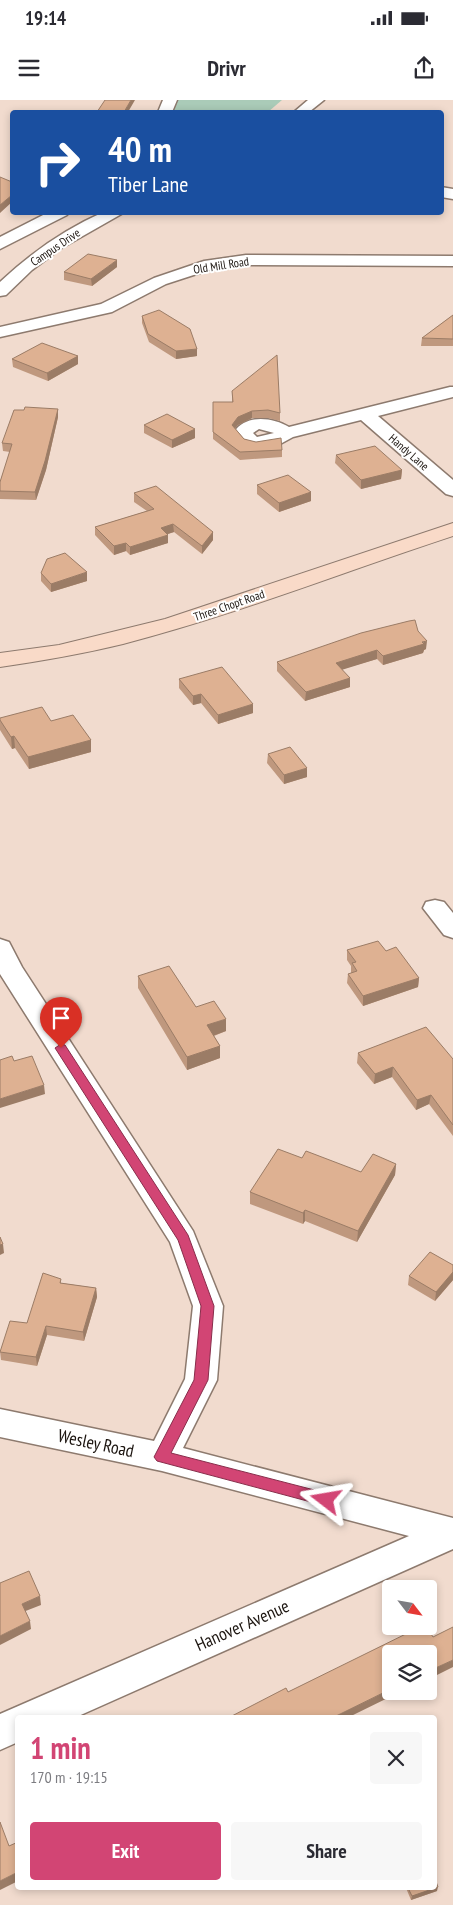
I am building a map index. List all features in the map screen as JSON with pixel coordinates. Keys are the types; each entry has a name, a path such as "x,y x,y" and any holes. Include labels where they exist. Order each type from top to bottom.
{"main road":[{"name":"Three Chopt Road","path":"0,660 80,648 142,633 453,529"}],"street":[{"path":"296,106 317,100"},
{"path":"0,244 56,215"},
{"name":"Campus Drive","path":"0,291 30,263 58,242 112,215"},
{"name":"Old Mill Road","path":"0,332 106,308 160,281 210,264 246,260 453,261"},
{"path":"286,433 450,392"},
{"name":"Handy Lane","path":"364,413 453,490"},
{"path":"435,908 453,929"},
{"path":"0,948 10,969 184,1239 208,1306 201,1380 162,1457"},
{"name":"Wesley Road","path":"0,1423 162,1457 453,1533"},
{"name":"Hanover Avenue","path":"39,1715 453,1533"},
{"path":"0,1732 15,1725"}],"green space":[{"path":"177,100 282,100 270,110 172,110"}],"building":[{"path":"105,100 131,100 125,110 98,110"},
{"path":"0,177 10,181 10,197 0,205"},
{"path":"88,254 117,260 91,279 64,272"},
{"path":"159,310 190,329 197,349 176,351 148,334 142,316"},
{"path":"453,315 453,339 422,338"},
{"path":"42,343 78,356 47,373 12,359"},
{"path":"277,355 280,413 268,410 252,411 238,417 232,425 244,439 256,442 281,438 282,450 240,452 213,432 213,402 233,402 232,391"},
{"path":"25,407 58,409 45,461 35,492 0,491 0,482 12,444 2,443 14,410 24,410"},
{"path":"167,414 195,429 172,440 144,425"},
{"path":"375,446 402,470 361,480 336,455"},
{"path":"288,475 311,492 279,503 257,485"},
{"path":"156,486 213,532 202,546 173,524 161,528 168,535 130,547 126,543 114,546 95,527 154,509 134,493"},
{"path":"65,553 87,572 51,584 41,573 47,559"},
{"path":"415,620 418,631 427,641 422,642 424,644 383,656 377,650 336,663 350,678 306,692 277,662 361,633"},
{"path":"222,667 253,704 218,715 201,694 193,696 179,679"},
{"path":"42,707 51,721 73,715 91,740 28,757 14,736 11,737 0,718"},
{"path":"290,747 307,768 284,775 268,754"},
{"path":"378,941 386,951 396,947 419,978 363,996 348,974 357,971 352,963 356,962 347,950"},
{"path":"169,966 196,1007 214,1001 226,1019 207,1025 220,1046 187,1057 138,976"},
{"path":"426,1027 453,1059 453,1125 431,1095 417,1100 393,1067 375,1074 358,1053"},
{"path":"12,1056 14,1061 32,1056 44,1085 0,1099 0,1060"},
{"path":"278,1149 302,1158 306,1151 361,1172 373,1154 396,1164 358,1231 305,1210 303,1213 250,1192"},
{"path":"430,1252 453,1265 453,1272 436,1292 409,1276"},
{"path":"43,1273 61,1279 60,1283 96,1288 83,1332 46,1326 36,1357 0,1352 10,1321 27,1323"},
{"path":"29,1571 40,1596 22,1604 30,1621 0,1636 0,1583"},
{"path":"453,1627 453,1660 437,1667 437,1645 383,1645 404,1635 432,1635 433,1637"},
{"path":"382,1646 382,1693 338,1715 234,1715 286,1688 288,1692"},
{"path":"0,1822 9,1846 15,1843 15,1874 0,1881"},
{"path":"409,1890 429,1890 412,1896"}],"route":[{"path":"61,1048 184,1239 208,1306 201,1380 162,1457 326,1500"}]}
